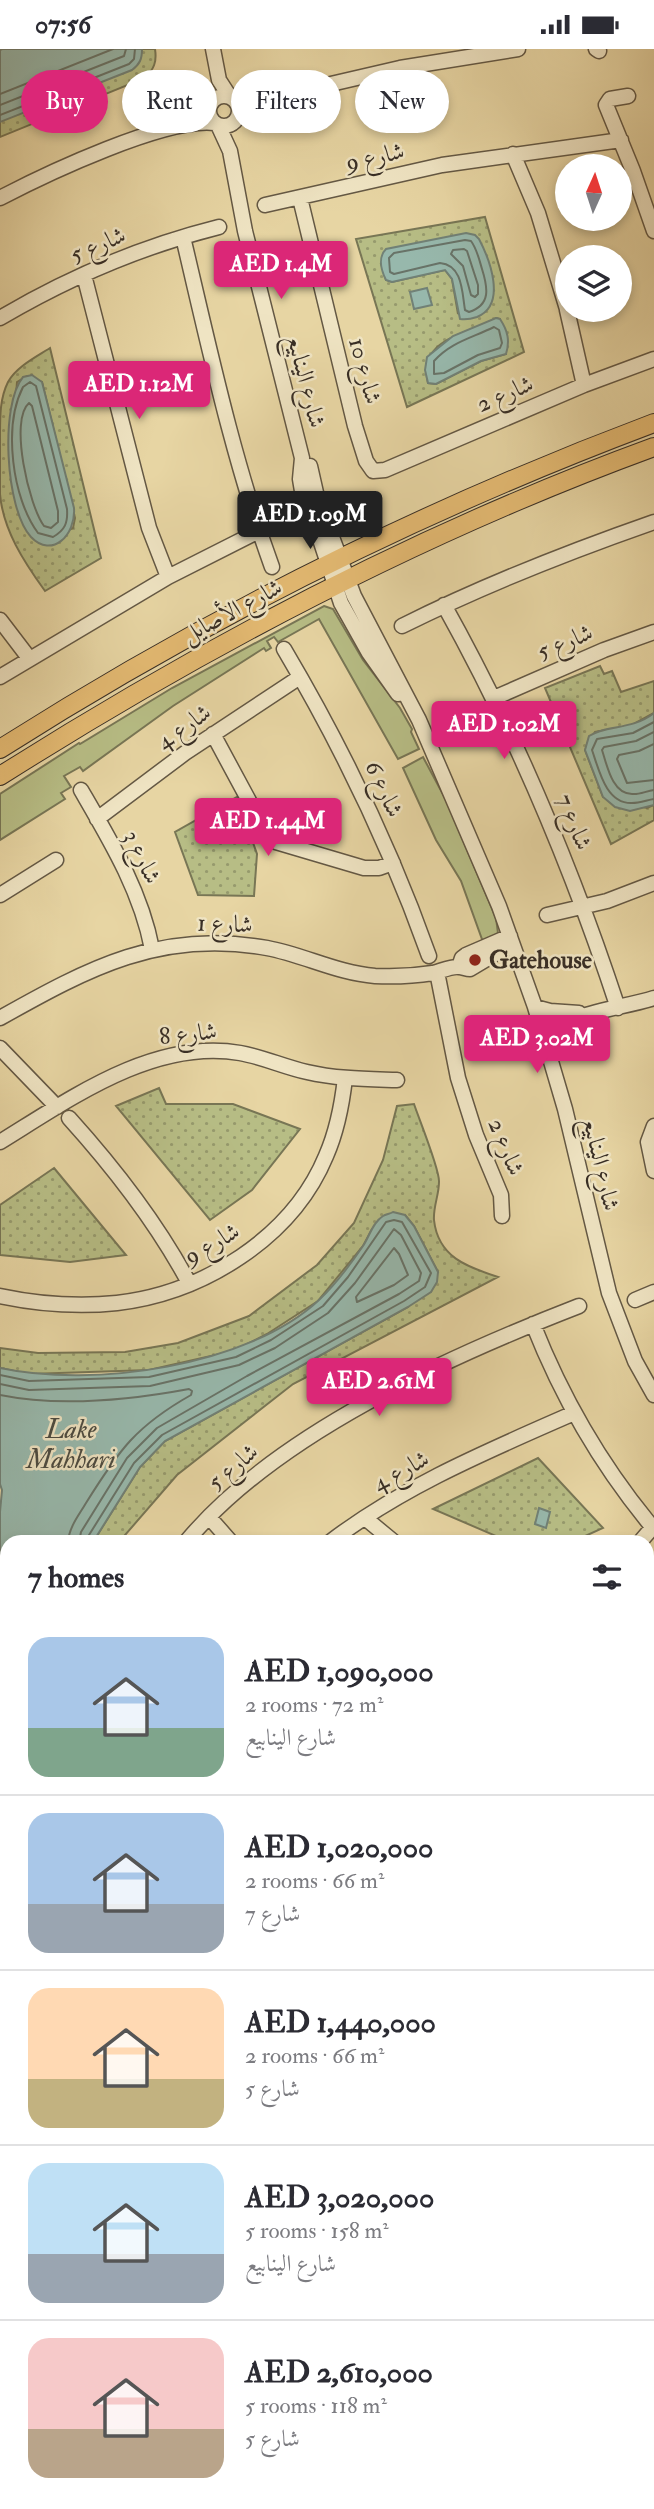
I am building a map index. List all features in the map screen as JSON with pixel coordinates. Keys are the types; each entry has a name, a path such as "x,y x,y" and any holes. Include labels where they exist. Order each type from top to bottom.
{"main road":[{"name":"شارع الأصايل","path":"0,749 154,655 334,561 480,493 654,423"},
{"name":"شارع الأصايل","path":"0,776 163,676 341,582 458,527 654,447"}],"street":[{"path":"213,49 216,70"},
{"path":"341,82 400,68 518,49"},
{"path":"217,73 231,96"},
{"path":"628,96 610,99 606,103 654,231"},
{"path":"217,124 231,124"},
{"name":"شارع الينابيع","path":"217,124 230,151 245,231 306,462 300,485 315,504 341,582 341,603 362,641 429,745 476,850 535,1007 575,1146 609,1293 630,1350 654,1395"},
{"path":"0,198 78,162 160,133"},
{"name":"شارع الينابيع","path":"230,151 234,133"},
{"name":"شارع 9","path":"265,205 442,165 621,140"},
{"path":"513,154 538,213 555,270"},
{"name":"شارع 10","path":"300,198 355,426 366,461 373,471"},
{"name":"شارع 5","path":"0,318 84,275 183,237 219,227"},
{"path":"183,237 214,366 259,531 272,567"},
{"path":"84,275 151,535 168,577"},
{"path":"570,322 584,385"},
{"name":"شارع 2","path":"373,471 385,470 584,385 654,359"},
{"path":"402,627 444,605 555,557 654,521"},
{"path":"0,677 168,577 259,531"},
{"name":"شارع 7","path":"444,605 494,698 551,825 584,907"},
{"path":"0,620 29,658"},
{"name":"شارع 5","path":"494,698 604,650 654,632"},
{"name":"شارع 6","path":"284,649 354,778 393,863 429,956"},
{"name":"شارع 4","path":"97,819 213,734 300,677"},
{"path":"213,734 269,838 365,868 379,868 393,863"},
{"name":"شارع 3","path":"80,790 137,897 152,949"},
{"path":"0,895 56,860"},
{"path":"547,915 631,893 654,883"},
{"path":"584,907 618,1008"},
{"name":"شارع 1","path":"0,1018 96,967 152,949 178,945 232,944 268,949 351,973 394,977 459,967 459,962 466,955 511,940"},
{"name":"شارع 2","path":"437,972 461,1088 476,1135 501,1195 502,1216"},
{"path":"544,1038 565,1022 654,998"},
{"path":"535,1007 558,1012 598,1013"},
{"path":"0,1048 57,1107"},
{"name":"شارع 8","path":"0,1142 57,1107 128,1070 176,1054 239,1052 304,1072 345,1079 397,1080"},
{"name":"شارع 9","path":"0,1296 33,1302 91,1305 146,1298 190,1283 231,1263 269,1235 302,1198 326,1157 341,1106 345,1079"},
{"path":"69,1118 140,1205 190,1283"},
{"path":"654,1126 648,1142 654,1171"},
{"path":"635,1300 654,1292"},
{"name":"شارع 5","path":"192,1535 261,1471 329,1427 417,1378 533,1324 579,1306"},
{"path":"533,1324 573,1413 610,1473 653,1529"},
{"name":"شارع 4","path":"340,1535 365,1518 450,1471 573,1413"},
{"path":"209,1517 225,1535"},
{"path":"365,1518 386,1535"}],"green space":[{"path":"0,49 155,49 156,58 151,70 122,70 122,87 108,93 108,70 21,70 21,128 0,137"},
{"path":"485,217 524,352 407,407 356,239","holes":["481,244 458,314 452,279 445,270 392,282 386,280 381,264","496,318 500,319 506,354 481,361 436,384 428,383 427,368 430,356 437,347"]},
{"path":"50,348 101,558 45,591 22,557 5,520 0,494 0,421 3,394 8,382 27,363","holes":["27,376 42,382 75,518 73,528 42,543 29,531 20,514 13,470 17,382"]},
{"path":"324,606 333,609 363,660 400,708 419,749 398,759 319,619 278,642 274,637 267,641 271,648 266,651 264,648 173,706 83,771 80,767 64,776 71,787 61,793 65,799 0,840 0,794 172,688"},
{"path":"600,666 604,674 612,671 621,692 654,681 654,713 630,726 595,732 585,750 603,797 647,808 654,805 654,820 611,844 545,688"},
{"path":"423,757 446,800 496,918 498,933 483,942 461,881 436,840 403,768"},
{"path":"237,797 257,854 254,896 198,895 175,832"},
{"path":"159,1088 166,1104 233,1104 300,1129 252,1190 210,1220 116,1106"},
{"path":"414,1104 433,1156 439,1187 434,1220 441,1243 456,1259 498,1277 293,1384 177,1475 125,1535 97,1535 140,1467 165,1441 408,1307 438,1272 414,1226 405,1215 372,1229 363,1246 318,1301 267,1334 233,1351 149,1370 29,1374 0,1368 0,1348 38,1353 125,1352 178,1343 249,1316 317,1265 354,1223 383,1160 397,1106"},
{"path":"54,1168 126,1255 70,1262 0,1255 0,1205"},
{"path":"538,1458 603,1528 588,1535 494,1535 433,1509"}],"water":[{"path":"142,49 142,56 132,70 122,70 122,74 108,79 108,70 21,70 21,114 0,122 0,50"},
{"path":"466,233 479,239 488,258 493,281 492,303 477,317 460,319 452,279 445,270 392,282 386,280 381,264 386,249"},
{"path":"427,288 432,305 414,309 410,292"},
{"path":"496,318 500,319 506,332 506,354 481,361 436,384 428,383 425,370 427,357 453,336"},
{"path":"32,375 42,382 74,508 74,518 67,535 54,545 47,546 31,537 22,523 11,481 11,409 23,377"},
{"path":"654,713 654,805 630,811 615,807 603,797 585,750 589,736 637,723"},
{"name":"Lake Mahhari","path":"393,1212 405,1215 414,1226 438,1272 437,1282 431,1292 165,1441 140,1467 97,1535 0,1535 0,1368 37,1374 123,1373 167,1367 252,1342 288,1323 319,1300 353,1260 376,1222"},
{"path":"539,1508 550,1512 546,1528 535,1524"}],"place":[{"name":"Gatehouse","path":"475,960"}]}
